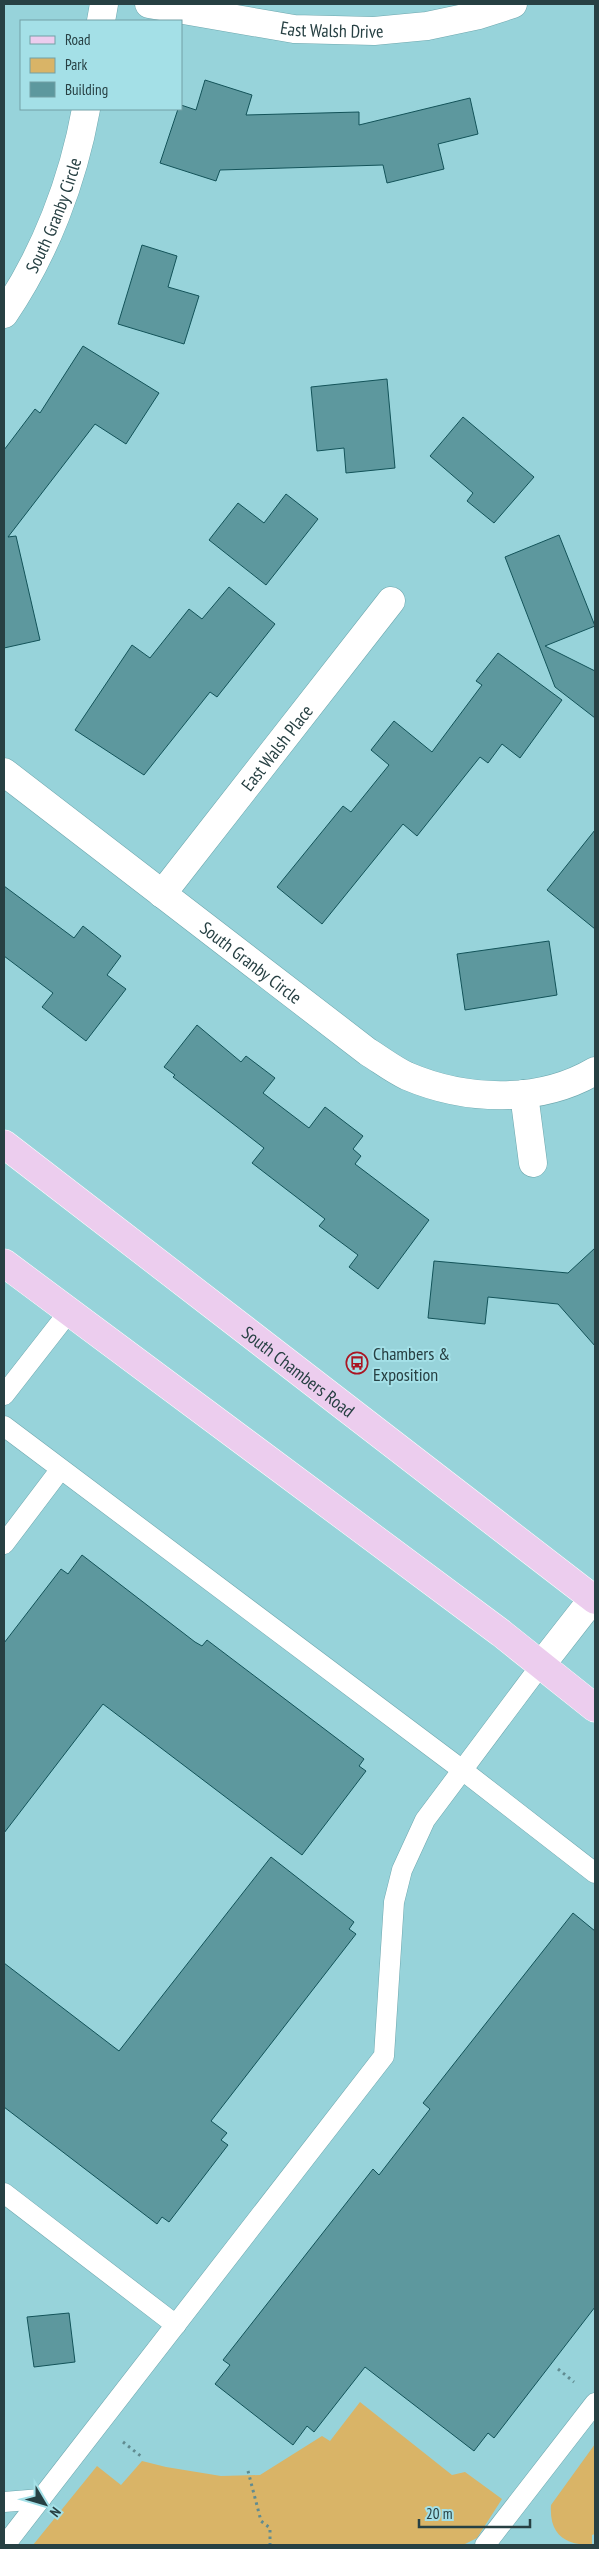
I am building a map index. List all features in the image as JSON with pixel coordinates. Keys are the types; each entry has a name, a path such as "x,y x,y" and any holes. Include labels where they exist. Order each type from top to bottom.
{"main road":[{"name":"South Chambers Road","path":"4,1144 595,1598"},
{"path":"4,1263 541,1665 595,1708"}],"street":[{"path":"101,20 104,4"},
{"name":"East Walsh Drive","path":"149,4 294,29 374,31 427,26 479,15 513,4"},
{"name":"South Granby Circle","path":"4,314 33,267 64,193 86,110"},
{"name":"East Walsh Place","path":"162,894 391,602"},
{"name":"South Granby Circle","path":"4,772 368,1052 406,1075 447,1090 480,1095 524,1094 545,1090 595,1071"},
{"path":"524,1094 532,1163"},
{"path":"541,1665 595,1598"}],"lane":[{"path":"4,1396 68,1312"},
{"path":"4,1426 595,1872"},
{"path":"4,1544 60,1470"},
{"path":"5,2545 384,2056 394,1902 402,1870 425,1820 461,1769 541,1665"},
{"path":"4,2193 176,2325"},
{"path":"485,2545 595,2403"},
{"path":"4,2502 41,2499"}],"path":[{"path":"558,2370 578,2385"},
{"path":"118,2438 142,2457"},
{"path":"248,2470 260,2521 270,2528 270,2545"}],"green space":[{"path":"360,2402 452,2475 465,2472 502,2499 477,2538 463,2545 33,2545 97,2466 121,2485 142,2461 221,2476 260,2475 322,2436 330,2441"},
{"path":"595,2444 595,2534 592,2535 592,2545 582,2545 567,2540 556,2531 551,2515 551,2505"}],"building":[{"path":"205,80 252,95 246,115 359,112 359,125 470,98 478,134 438,144 444,169 387,183 383,165 220,170 216,181 160,163 178,110 182,110 182,105 196,110"},
{"path":"142,245 177,256 168,287 199,296 184,344 118,324"},
{"path":"83,346 159,393 126,444 95,424 8,537 16,536 40,640 4,648 4,450 35,409 40,413"},
{"path":"387,379 395,468 346,473 344,448 317,451 311,387"},
{"path":"463,417 534,477 494,523 467,501 473,493 430,456"},
{"path":"286,494 318,519 266,585 209,540 238,503 264,523"},
{"path":"559,535 595,626 545,646 595,671 595,718 555,687 505,557"},
{"path":"229,587 275,624 217,697 210,692 144,775 75,730 132,645 150,658 189,609 202,619"},
{"path":"498,653 562,700 520,758 502,744 488,763 480,757 417,836 403,824 322,924 277,887 343,806 351,812 389,765 371,750 394,721 432,752 482,685 476,681"},
{"path":"595,830 595,929 547,890"},
{"path":"4,886 74,938 83,926 121,956 107,975 126,989 86,1041 42,1007 53,993 4,956"},
{"path":"549,941 557,995 465,1010 457,954"},
{"path":"197,1025 241,1062 246,1056 275,1078 263,1093 309,1128 325,1107 363,1136 353,1149 361,1156 355,1164 429,1220 378,1289 349,1267 358,1255 319,1226 325,1219 252,1163 264,1148 173,1077 175,1075 164,1067"},
{"path":"595,1248 595,1346 558,1304 488,1297 485,1324 428,1318 434,1261 568,1273"},
{"path":"82,1555 195,1642 202,1646 207,1640 364,1759 359,1766 366,1771 302,1855 103,1704 4,1833 4,1643 61,1569 68,1574"},
{"path":"271,1857 354,1922 349,1929 356,1934 211,2121 227,2133 221,2140 228,2145 169,2222 162,2217 157,2224 4,2107 4,1963 119,2051"},
{"path":"573,1913 595,1931 595,2307 494,2438 488,2433 474,2451 365,2367 314,2432 307,2426 293,2445 215,2384 230,2365 223,2360 373,2169 379,2175 430,2109 423,2103"},
{"path":"69,2313 75,2362 34,2367 27,2317"}],"place":[{"name":"Chambers & Exposition","path":"357,1363"}]}
